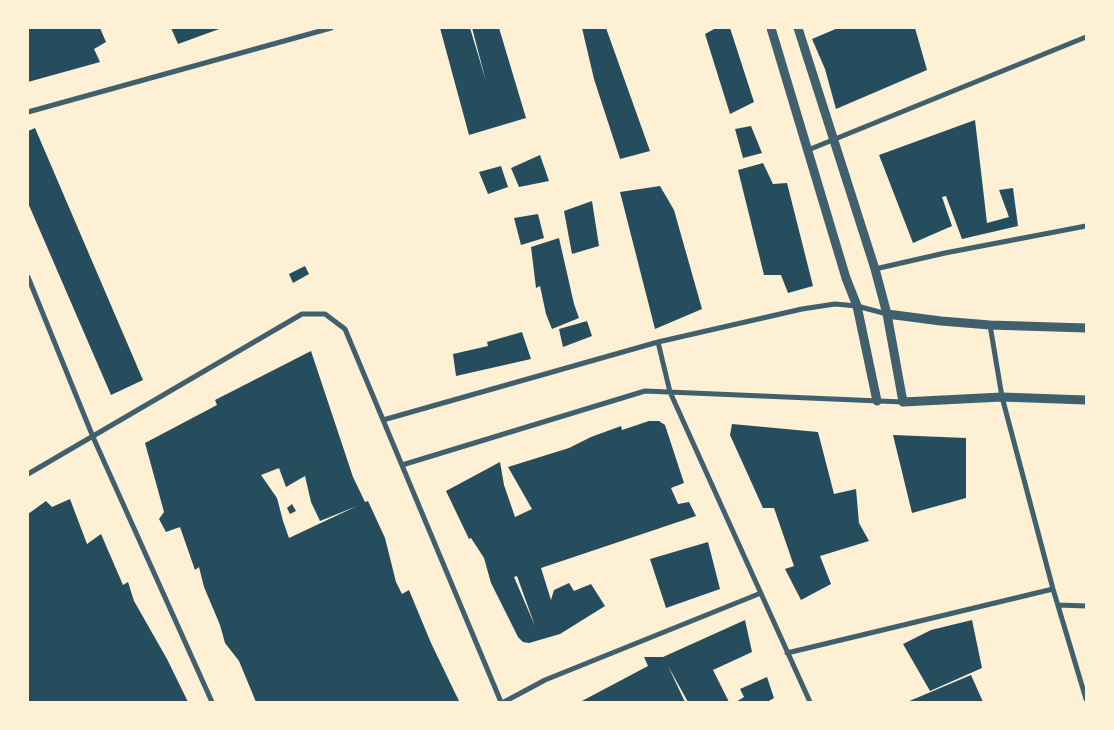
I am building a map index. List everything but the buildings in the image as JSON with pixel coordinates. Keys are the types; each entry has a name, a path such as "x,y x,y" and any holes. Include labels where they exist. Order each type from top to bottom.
{"street":[{"path":"28,112 331,28"},
{"path":"771,28 846,278 857,306 877,401"},
{"path":"798,28 874,270 886,314 903,402"},
{"path":"808,150 1086,37"},
{"path":"874,270 945,253 1086,226"},
{"path":"28,277 93,436 212,702"},
{"path":"383,420 658,342 802,309 835,304 857,306 886,314 941,321 990,325 1086,328"},
{"path":"28,474 302,314 325,314 345,329 502,702 545,680 761,593"},
{"path":"990,325 1002,397 1053,589 1086,699"},
{"path":"658,342 670,392 810,702"},
{"path":"402,465 645,391 903,402 1002,397 1086,400"},
{"path":"787,652 1053,589"},
{"path":"1058,605 1086,606"}]}
